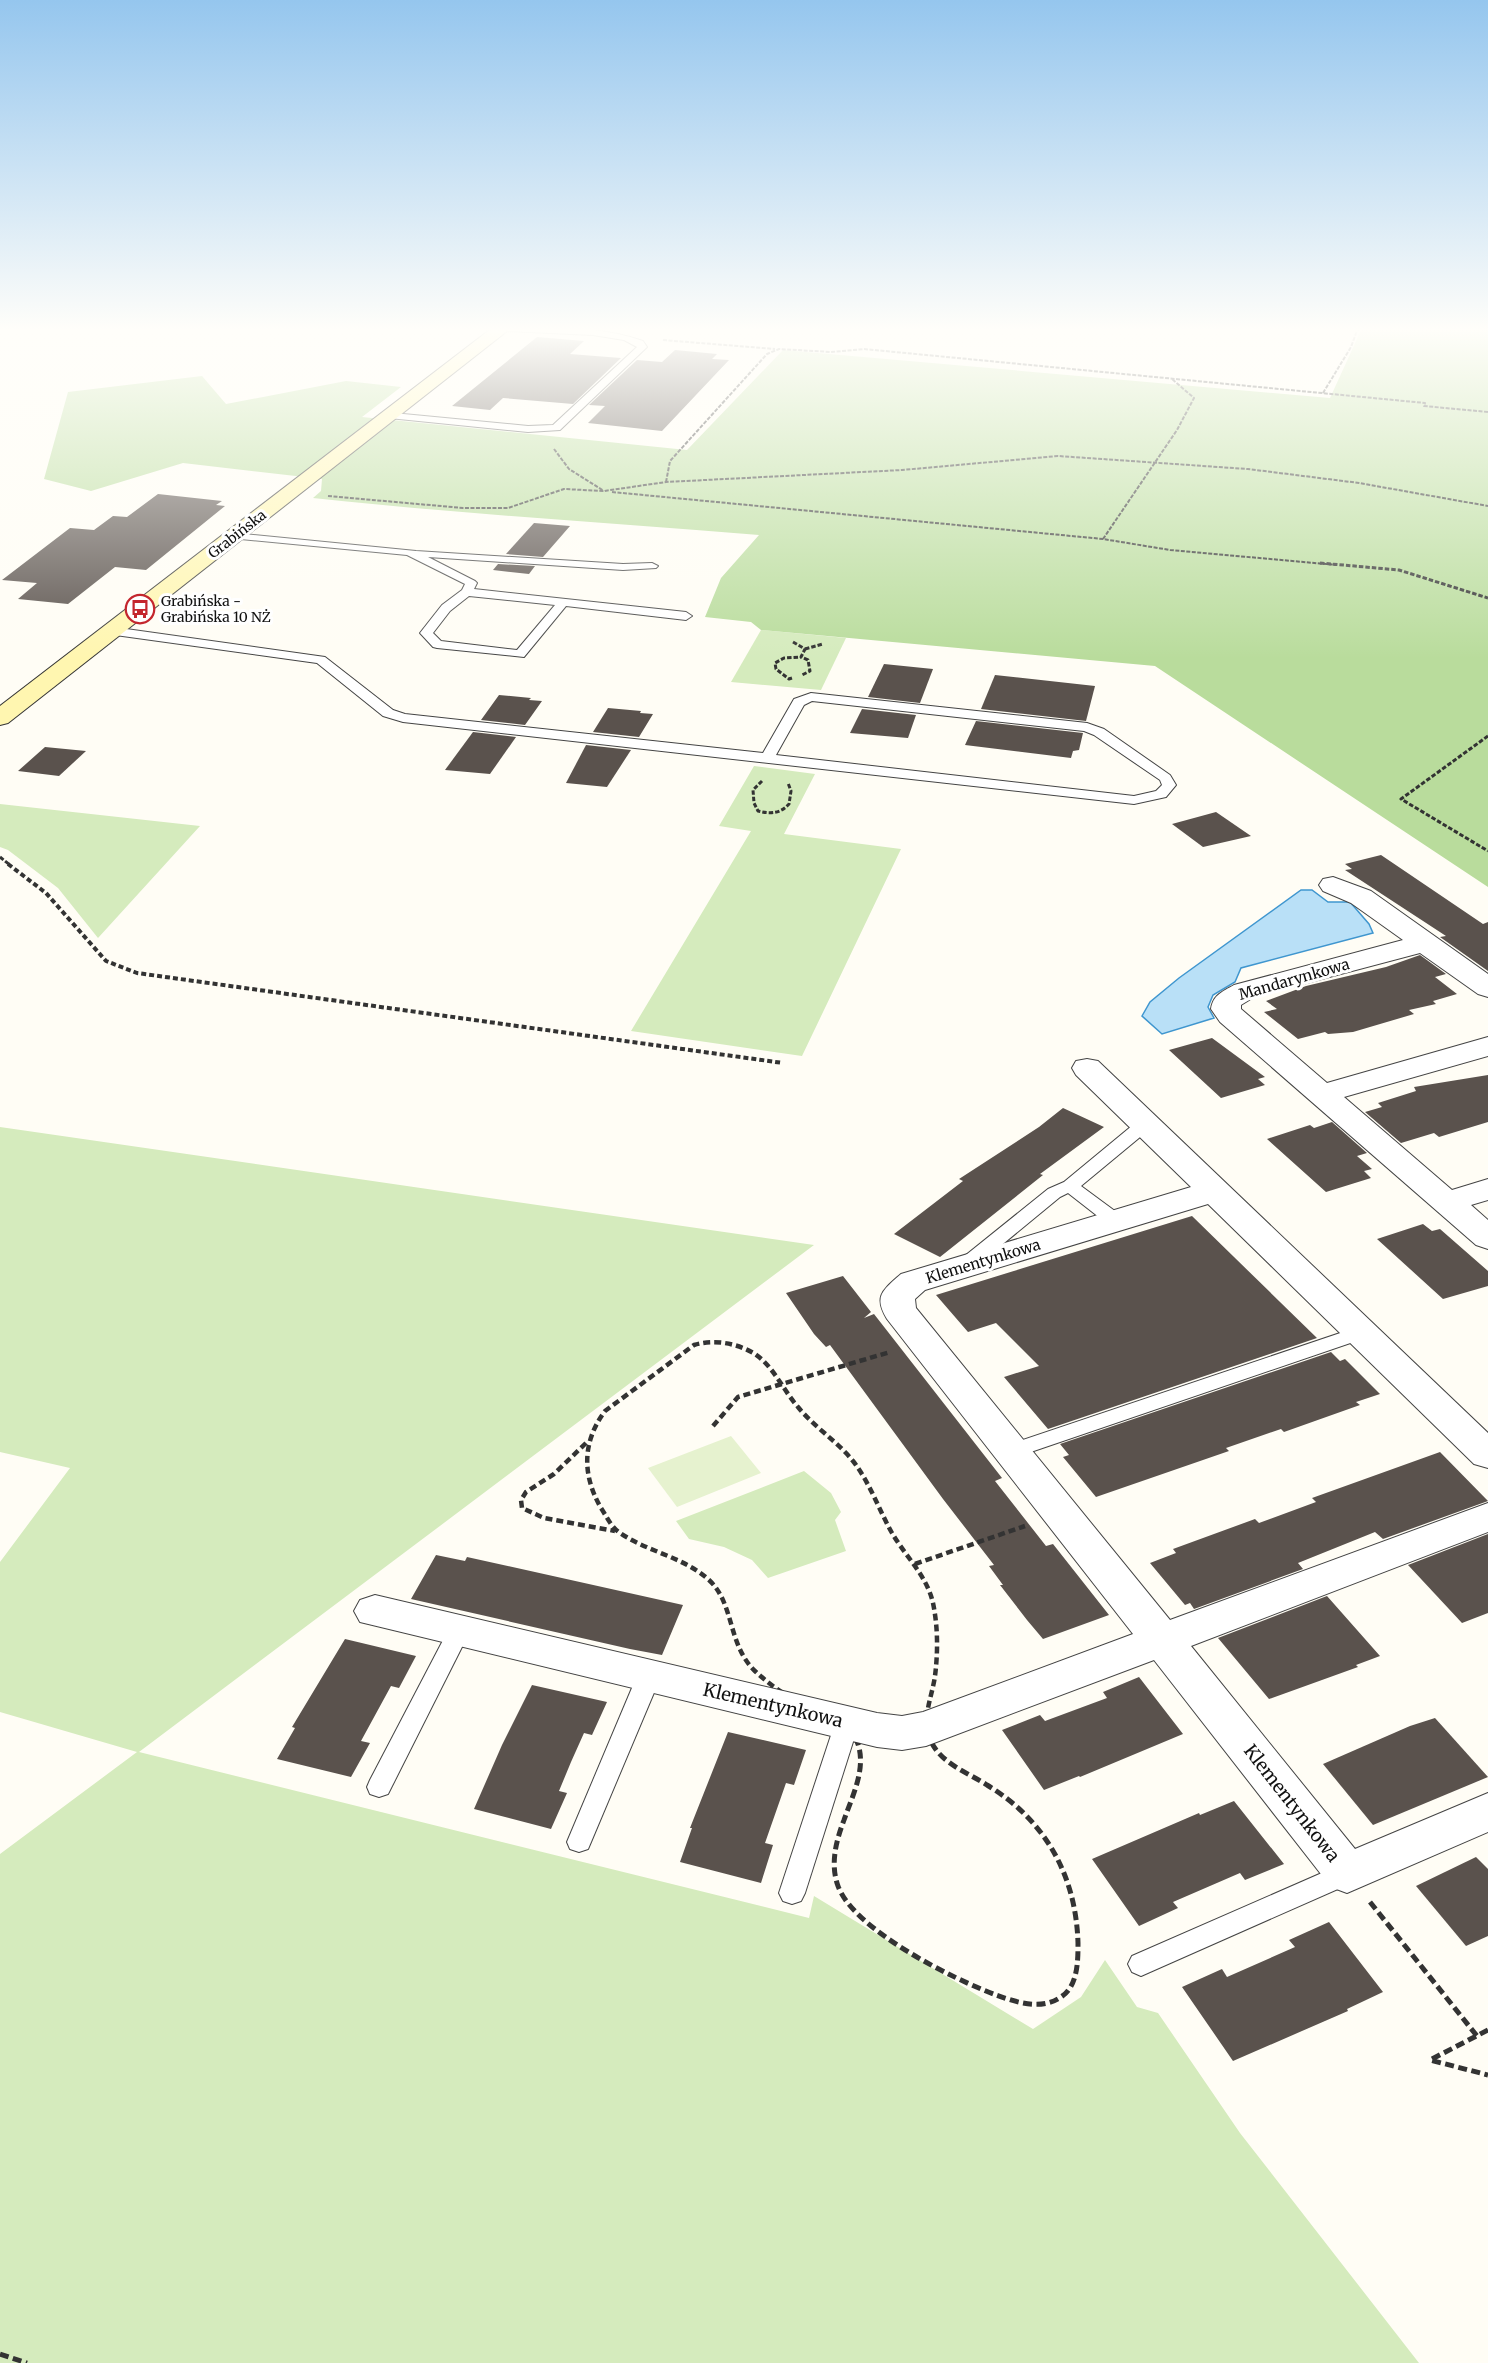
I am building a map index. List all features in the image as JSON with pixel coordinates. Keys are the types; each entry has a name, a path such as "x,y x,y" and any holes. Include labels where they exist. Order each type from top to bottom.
{"street":[{"name":"Grabińska","path":"0,718 363,438"},
{"path":"1333,885 1361,897 1488,988"},
{"name":"Mandarynkowa","path":"1424,943 1244,991 1227,1001 1226,1009 1231,1016 1488,1238"},
{"path":"1321,1094 1488,1046"},
{"path":"1088,1068 1488,1455"},
{"path":"1447,1202 1488,1189"},
{"name":"Klementynkowa","path":"1215,1191 913,1282 898,1295 897,1303 900,1311 1347,1873 1488,1812"},
{"name":"Klementynkowa","path":"375,1611 877,1730 902,1732 926,1729 1488,1517"}],"lane":[{"path":"234,536 409,552 623,567 652,566"},
{"path":"409,552 471,583 466,592 446,608 426,633 437,644 520,654 563,603"},
{"path":"466,592 686,616"},
{"path":"112,631 321,660 388,713 403,718 1134,800 1161,794 1169,785 1164,778 1100,732 1087,726 811,697 799,702 767,758"},
{"path":"963,1268 1054,1193 1070,1186 1145,1124"},
{"path":"1070,1186 1116,1221"},
{"path":"1012,1451 1361,1332"},
{"path":"379,1787 459,1631"},
{"path":"579,1842 649,1676"},
{"path":"792,1893 847,1723"},
{"path":"1141,1964 1347,1873"}],"path":[{"path":"553,438 552,444 558,457 574,474 586,478 604,491 666,482 902,470 1058,456 1248,469 1359,483 1488,506"},
{"path":"666,482 670,461 691,438"},
{"path":"1103,539 1171,438"},
{"path":"291,492 463,508 507,508 564,489 604,491 1103,539 1170,550 1399,570 1488,598"},
{"path":"793,642 805,649 823,644"},
{"path":"801,657 805,649"},
{"path":"801,657 808,660 811,667 810,671 801,675 789,679 775,667 776,662 780,659 801,657"},
{"path":"1488,736 1401,799 1488,851"},
{"path":"766,779 755,786 754,803 758,811 773,814 785,809 791,800 791,792 784,780"},
{"path":"0,857 46,892 106,961 137,973 783,1063"},
{"path":"586,1443 554,1474 526,1492 521,1500 522,1508 532,1515 550,1520 616,1531 693,1568 713,1583 722,1596 737,1649 747,1664 797,1702 847,1723 858,1741 862,1762 834,1845 834,1871 841,1894 859,1917 894,1943 980,1989 1008,2001 1033,2006 1058,1999 1072,1988 1077,1969 1078,1942 1074,1912 1050,1845 1036,1825 1011,1801 944,1761 931,1745 926,1729 926,1718 935,1674 936,1637 933,1602 927,1584 915,1564 897,1542 859,1471 797,1407 762,1358 746,1349 725,1343 708,1341 694,1345 605,1411 594,1423 586,1443 586,1466 590,1489 616,1531"},
{"path":"713,1426 738,1397 924,1341"},
{"path":"915,1564 1061,1513"},
{"path":"1347,1873 1477,2036"},
{"path":"1488,2030 1430,2060 1488,2075"},
{"path":"0,2354 27,2363"}],"green space":[{"path":"55,438 572,438 687,450 698,438 1488,438 1488,887 1155,666 761,630 751,622 705,617 721,578 759,535 480,514 313,498 321,491 322,479 183,463 91,491 44,479"},
{"path":"761,630 846,638 821,690 731,682"},
{"path":"754,766 815,774 784,834 901,849 802,1056 631,1031 751,831 719,826"},
{"path":"0,804 200,826 98,938 58,888 8,850 0,847"},
{"path":"0,1127 814,1245 139,1752 809,1918 814,1896 1033,2029 1081,1997 1105,1960 1137,2007 1158,2013 1240,2133 1419,2363 0,2363 0,1854 137,1752 0,1712 0,1562 70,1468 0,1452"},
{"path":"731,1436 761,1473 677,1507 648,1468"},
{"path":"804,1471 831,1493 841,1512 835,1520 846,1551 768,1578 752,1560 724,1547 689,1539 676,1521"}],"water":[{"path":"1301,890 1312,890 1328,902 1350,902 1369,924 1373,933 1241,968 1235,982 1213,995 1208,1007 1214,1018 1162,1034 1142,1016 1150,1002 1179,978"}],"building":[{"path":"158,494 222,501 216,505 225,506 146,570 115,567 68,604 18,599 37,583 2,580 70,528 94,530 113,516 127,517"},
{"path":"534,523 570,526 543,557 506,554"},
{"path":"498,564 535,566 529,574 493,570"},
{"path":"884,664 933,669 920,703 868,697"},
{"path":"995,675 1095,686 1086,721 981,709"},
{"path":"499,695 542,701 525,725 481,720"},
{"path":"608,708 653,714 639,737 593,732"},
{"path":"862,709 916,715 908,738 850,733"},
{"path":"976,721 1083,733 1079,750 1073,751 1071,758 965,745"},
{"path":"473,732 516,737 490,774 445,770"},
{"path":"586,745 631,750 607,787 566,783"},
{"path":"45,747 86,751 59,776 18,771"},
{"path":"1216,812 1251,836 1203,847 1172,824"},
{"path":"1381,855 1483,924 1488,922 1488,971 1440,937 1446,936 1345,870 1352,869 1345,864"},
{"path":"1420,955 1446,974 1435,977 1457,994 1433,1001 1436,1004 1409,1010 1414,1014 1353,1032 1328,1034 1325,1032 1298,1039 1264,1012 1277,1009 1266,1001 1306,986 1386,967"},
{"path":"1212,1038 1265,1077 1258,1079 1265,1085 1221,1098 1169,1050"},
{"path":"1488,1075 1488,1122 1439,1137 1434,1133 1401,1143 1365,1112 1382,1107 1378,1103 1416,1091 1414,1087"},
{"path":"1063,1108 1104,1127 1040,1174 1043,1175 940,1257 894,1234 963,1181 959,1179 1039,1127"},
{"path":"1332,1122 1367,1153 1357,1156 1372,1169 1364,1171 1371,1178 1326,1192 1267,1139 1310,1125 1314,1128"},
{"path":"1192,1216 1317,1338 1048,1429 1004,1377 1039,1366 996,1323 968,1332 936,1295"},
{"path":"1423,1224 1432,1231 1440,1229 1488,1271 1488,1286 1443,1299 1377,1239"},
{"path":"843,1276 871,1312 864,1318 874,1314 1002,1478 995,1481 1046,1546 1053,1544 1109,1615 1043,1639 1027,1620 1000,1585 1003,1585 989,1566 994,1565 830,1345 826,1347 814,1334 786,1293"},
{"path":"1331,1352 1340,1361 1345,1359 1380,1394 1356,1402 1360,1405 1284,1432 1281,1429 1226,1448 1229,1451 1096,1497 1063,1457 1069,1455 1060,1444"},
{"path":"1440,1452 1488,1501 1383,1539 1375,1532 1298,1563 1303,1569 1194,1609 1190,1603 1185,1605 1150,1563 1176,1553 1173,1549 1255,1519 1259,1523 1316,1502 1312,1498"},
{"path":"1488,1534 1488,1613 1462,1623 1408,1565"},
{"path":"436,1555 465,1561 467,1557 683,1605 662,1655 630,1649 411,1599"},
{"path":"1327,1596 1380,1656 1356,1665 1358,1667 1269,1699 1218,1638"},
{"path":"345,1639 416,1656 399,1688 391,1686 361,1741 370,1743 351,1777 277,1759 295,1728 292,1727"},
{"path":"1139,1677 1183,1734 1044,1790 1002,1730 1040,1715 1045,1721 1107,1698 1103,1692"},
{"path":"532,1685 607,1702 592,1735 584,1733 571,1762 559,1791 567,1793 551,1829 474,1809"},
{"path":"1435,1718 1488,1777 1373,1825 1323,1764 1410,1726"},
{"path":"728,1732 806,1750 794,1785 786,1783 765,1843 773,1845 761,1883 680,1862 692,1828 690,1828"},
{"path":"1234,1801 1284,1864 1245,1880 1240,1873 1173,1902 1178,1908 1139,1926 1092,1859 1199,1813 1200,1815"},
{"path":"1476,1857 1488,1869 1488,1936 1466,1946 1416,1886"},
{"path":"1329,1922 1383,1992 1347,2009 1348,2011 1233,2061 1182,1987 1222,1969 1227,1977 1295,1947 1289,1940"}],"place":[{"name":"Grabińska - Grabińska 10 NŻ","path":"140,609"}]}
